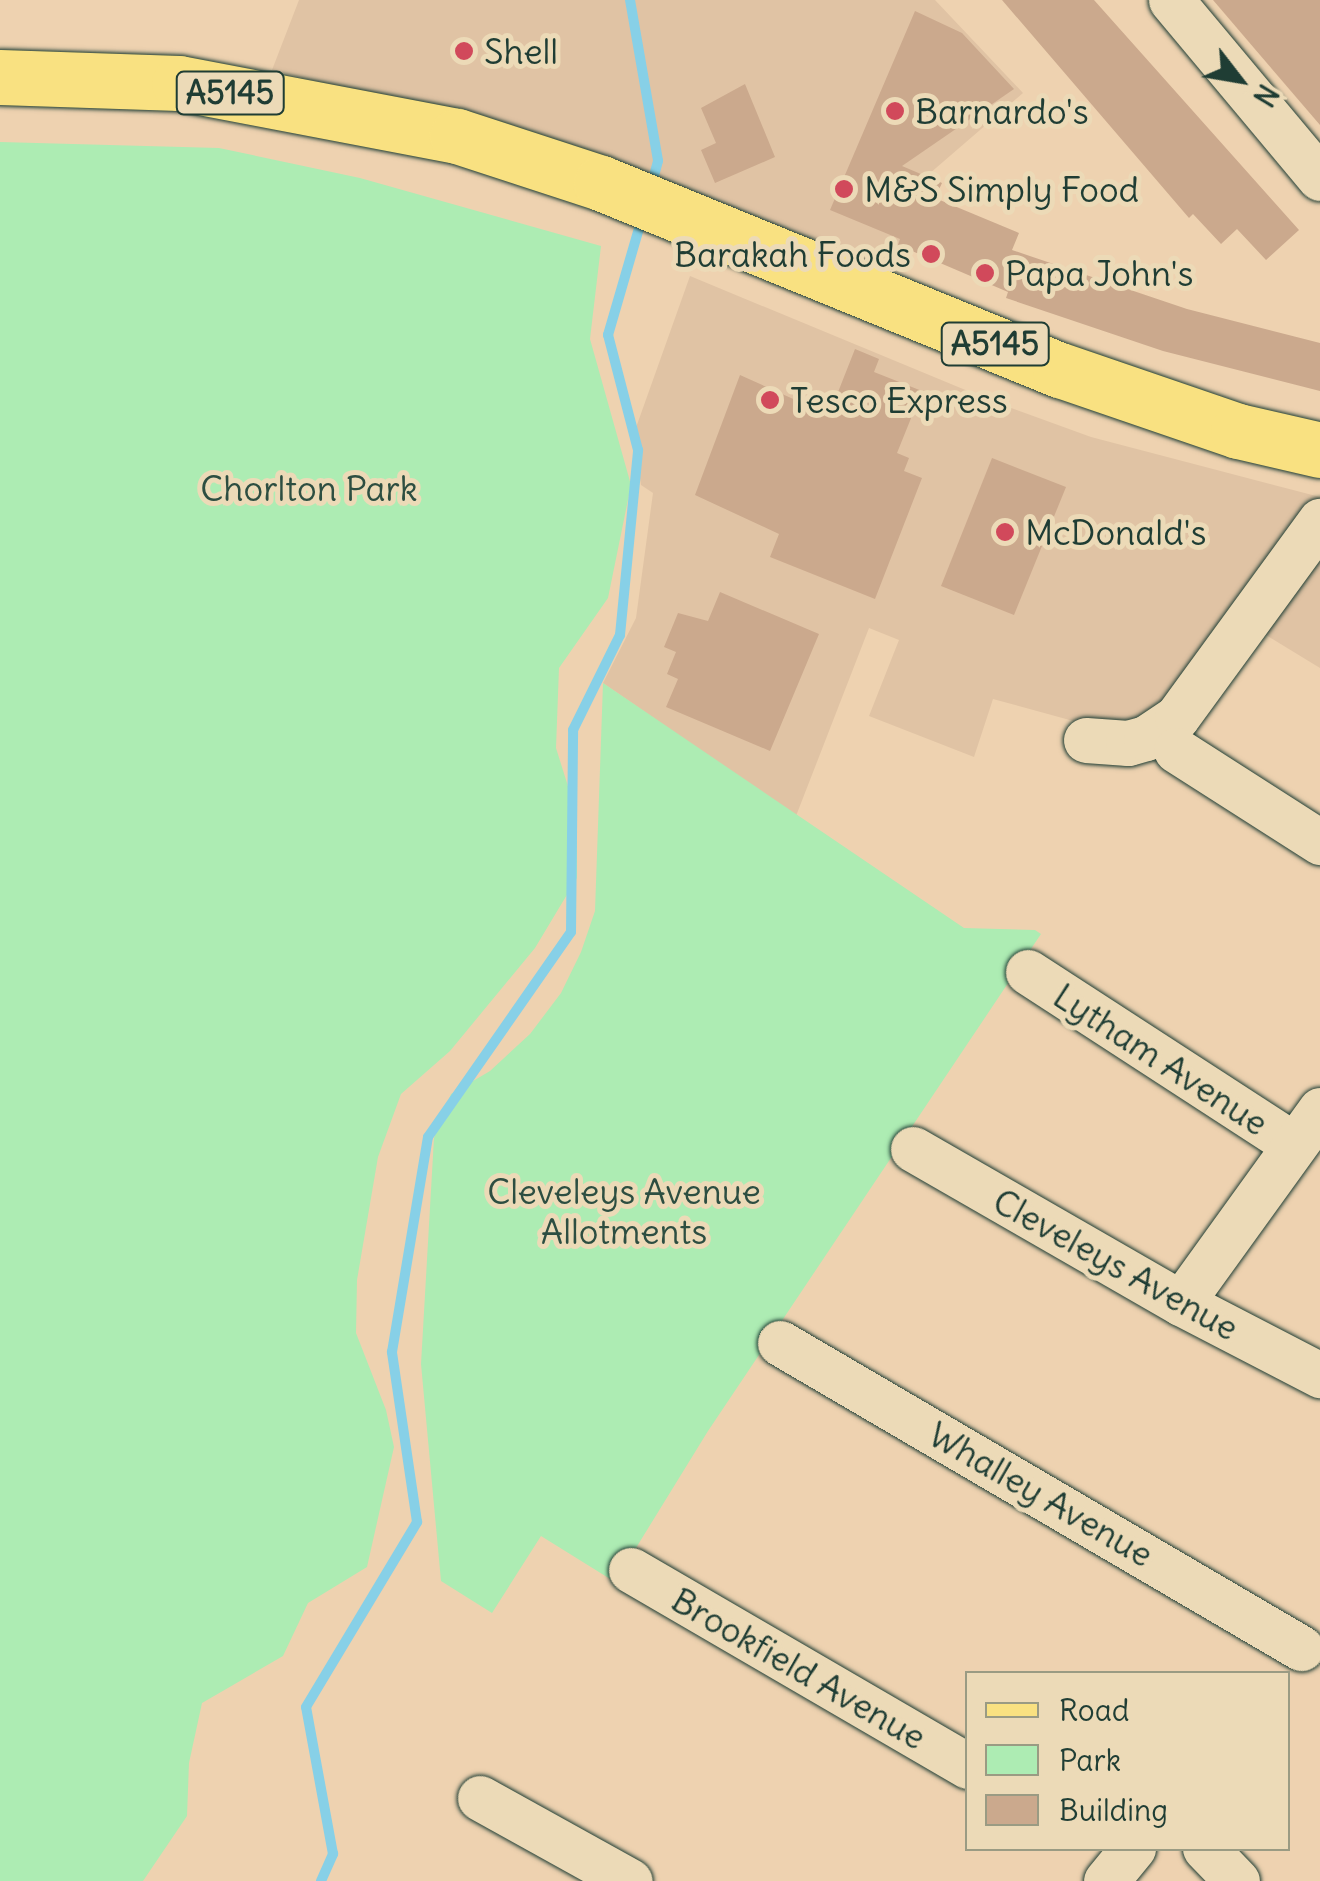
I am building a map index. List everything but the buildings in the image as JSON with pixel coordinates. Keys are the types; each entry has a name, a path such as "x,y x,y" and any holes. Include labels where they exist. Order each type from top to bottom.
{"main road":[{"name":"A5145","path":"0,77 179,83 437,131 601,183 1060,370 1238,431 1320,450"}],"street":[{"path":"1170,0 1320,178"},
{"path":"1086,740 1128,743 1146,738 1177,718 1320,521"},
{"path":"1176,750 1320,842"},
{"name":"Lytham Avenue","path":"1028,972 1307,1128"},
{"path":"1182,1304 1307,1128"},
{"name":"Cleveleys Avenue","path":"913,1149 1182,1304 1320,1375"},
{"name":"Whalley Avenue","path":"780,1342 1300,1649"},
{"name":"Brookfield Avenue","path":"631,1570 965,1764"},
{"path":"480,1798 630,1881"},
{"path":"1208,1851 1237,1881"}],"shaded area":[{"path":"299,0 935,0 1023,93 929,174 886,273 512,130 272,70"},
{"path":"690,276 992,401 1091,437 1320,497 1320,507 1180,691 1117,733 993,699 974,757 869,716 899,640 869,628 796,816 603,683 636,618 653,493 641,485 633,436"},
{"path":"1320,547 1320,668 1266,635"}],"green space":[{"name":"Chorlton Park","path":"0,142 219,148 360,178 601,246 590,339 631,485 608,598 559,668 556,748 577,815 577,878 535,948 450,1051 401,1094 378,1157 357,1280 356,1333 386,1410 394,1447 367,1567 308,1603 283,1656 202,1703 189,1763 187,1816 143,1881 0,1881"},
{"name":"Cleveleys Avenue Allotments","path":"603,683 964,928 1035,930 1041,934 708,1431 615,1582 541,1536 492,1613 441,1581 421,1364 434,1138 451,1094 490,1071 530,1034 561,993 581,952 595,911"}],"waterway":[{"path":"630,0 658,161 651,187"},
{"path":"321,1881 333,1854 306,1707 417,1522 392,1352 428,1137 571,932 573,730 620,635 638,450 608,335 642,218"}],"place":[{"name":"Shell","path":"464,51"},
{"name":"Barnardo's","path":"895,111"},
{"name":"M&S Simply Food","path":"844,189"},
{"name":"Barakah Foods","path":"931,254"},
{"name":"Papa John's","path":"985,273"},
{"name":"Tesco Express","path":"770,400"},
{"name":"McDonald's","path":"1005,532"}]}
